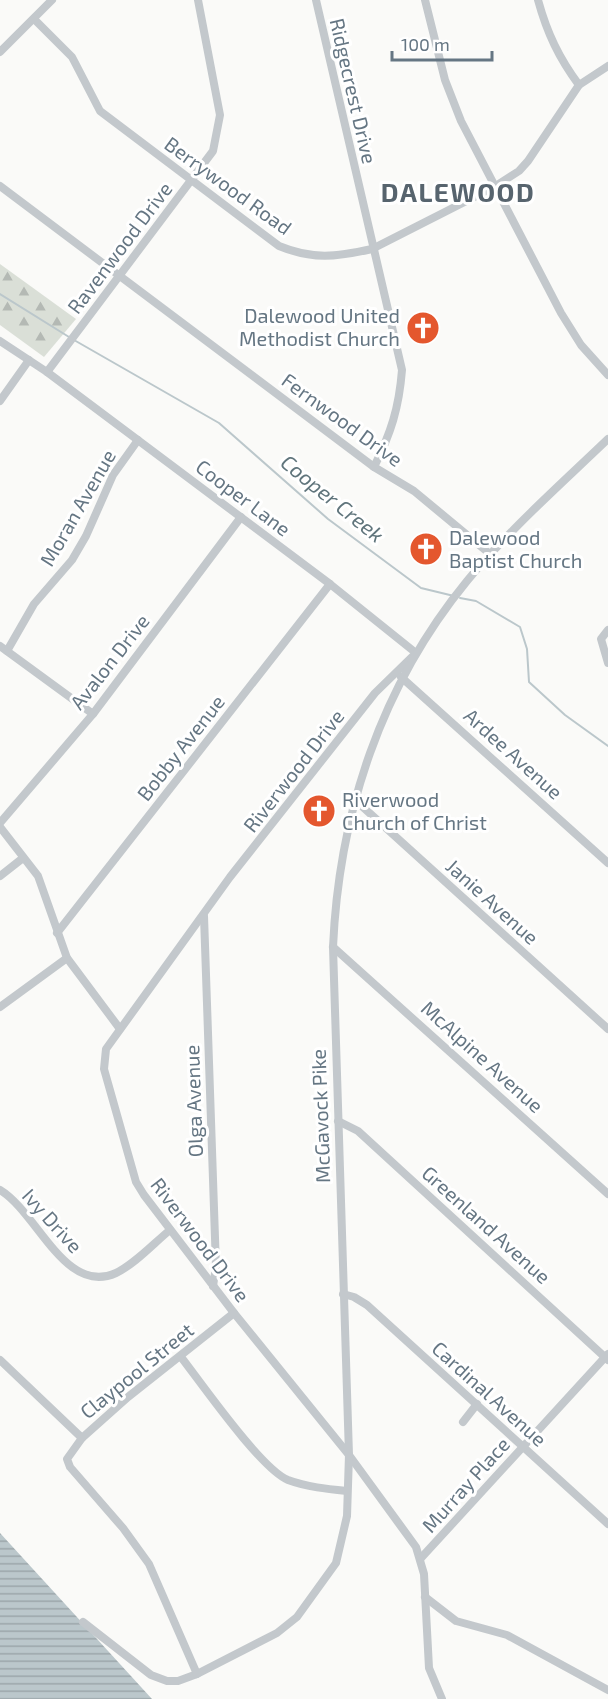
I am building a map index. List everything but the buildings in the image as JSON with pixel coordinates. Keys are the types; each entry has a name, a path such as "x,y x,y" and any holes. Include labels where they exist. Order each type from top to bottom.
{"street":[{"path":"0,52 52,0"},
{"name":"Ravenwood Drive","path":"47,372 213,151 220,115 198,0"},
{"name":"Ridgecrest Drive","path":"316,0 372,249 402,370 399,400 392,432 374,466"},
{"path":"424,0 451,98 494,187 561,313 581,345 608,375"},
{"path":"538,0 546,31 561,61 579,85"},
{"name":"Berrywood Road","path":"34,19 72,57 100,111 279,246 304,256 341,255 389,243 494,187 519,171 528,161 579,85 608,66"},
{"name":"Fernwood Drive","path":"0,186 374,466 414,491 490,554"},
{"path":"0,341 29,360 0,401"},
{"name":"Cooper Lane","path":"29,360 330,584 416,653"},
{"name":"McGavock Pike","path":"83,1622 151,1675 178,1681 197,1674 277,1633 297,1617 336,1563 343,1541 349,1455 333,947 337,881 354,799 374,739 392,698 416,653 460,590 490,554 608,439"},
{"name":"Moran Avenue","path":"3,649 34,604 72,560 86,536 113,475 138,440"},
{"name":"Avalon Drive","path":"0,825 93,714 241,518"},
{"name":"Bobby Avenue","path":"57,933 330,584"},
{"path":"606,660 601,639 608,630"},
{"path":"3,649 93,714"},
{"name":"Riverwood Drive","path":"416,653 375,693 230,877 106,1049 104,1069 136,1182 213,1286 349,1455 416,1546 421,1558 429,1668 442,1699"},
{"name":"Ardee Avenue","path":"393,675 404,678 608,863"},
{"path":"375,693 392,698"},
{"name":"Janie Avenue","path":"354,799 608,1029"},
{"path":"0,825 38,876 67,958 120,1029"},
{"path":"0,876 23,858"},
{"name":"Olga Avenue","path":"204,915 216,1267 213,1286"},
{"name":"McAlpine Avenue","path":"333,947 608,1194"},
{"path":"0,1007 67,958"},
{"name":"Greenland Avenue","path":"338,1121 358,1131 607,1357"},
{"name":"Ivy Drive","path":"0,1190 35,1222 66,1265 85,1277 104,1277 117,1272 170,1230"},
{"name":"Cardinal Avenue","path":"344,1294 367,1305 608,1524"},
{"name":"Claypool Street","path":"197,1674 149,1564 123,1528 70,1467 67,1459 82,1438 128,1397 234,1313"},
{"path":"181,1357 267,1466 286,1479 318,1488 347,1491"},
{"name":"Murray Place","path":"421,1558 607,1357"},
{"path":"0,1360 82,1438"},
{"path":"463,1422 477,1404"},
{"path":"425,1597 456,1621 507,1635 608,1690"}],"green space":[{"path":"0,264 76,319 44,357 0,325"}],"shaded area":[{"path":"0,1533 152,1699 0,1699"}],"waterway":[{"name":"Cooper Creek","path":"0,294 69,337"},
{"name":"Cooper Creek","path":"74,340 219,423 328,519 421,588 454,596"},
{"name":"Cooper Creek","path":"460,598 476,601 520,627 527,649 529,682 565,715 608,746"}],"place":[{"name":"Dalewood United Methodist Church","path":"423,328"},
{"name":"Dalewood Baptist Church","path":"426,549"},
{"name":"Riverwood Church of Christ","path":"319,811"}],"district":[{"name":"DALEWOOD","path":"458,193"}]}
